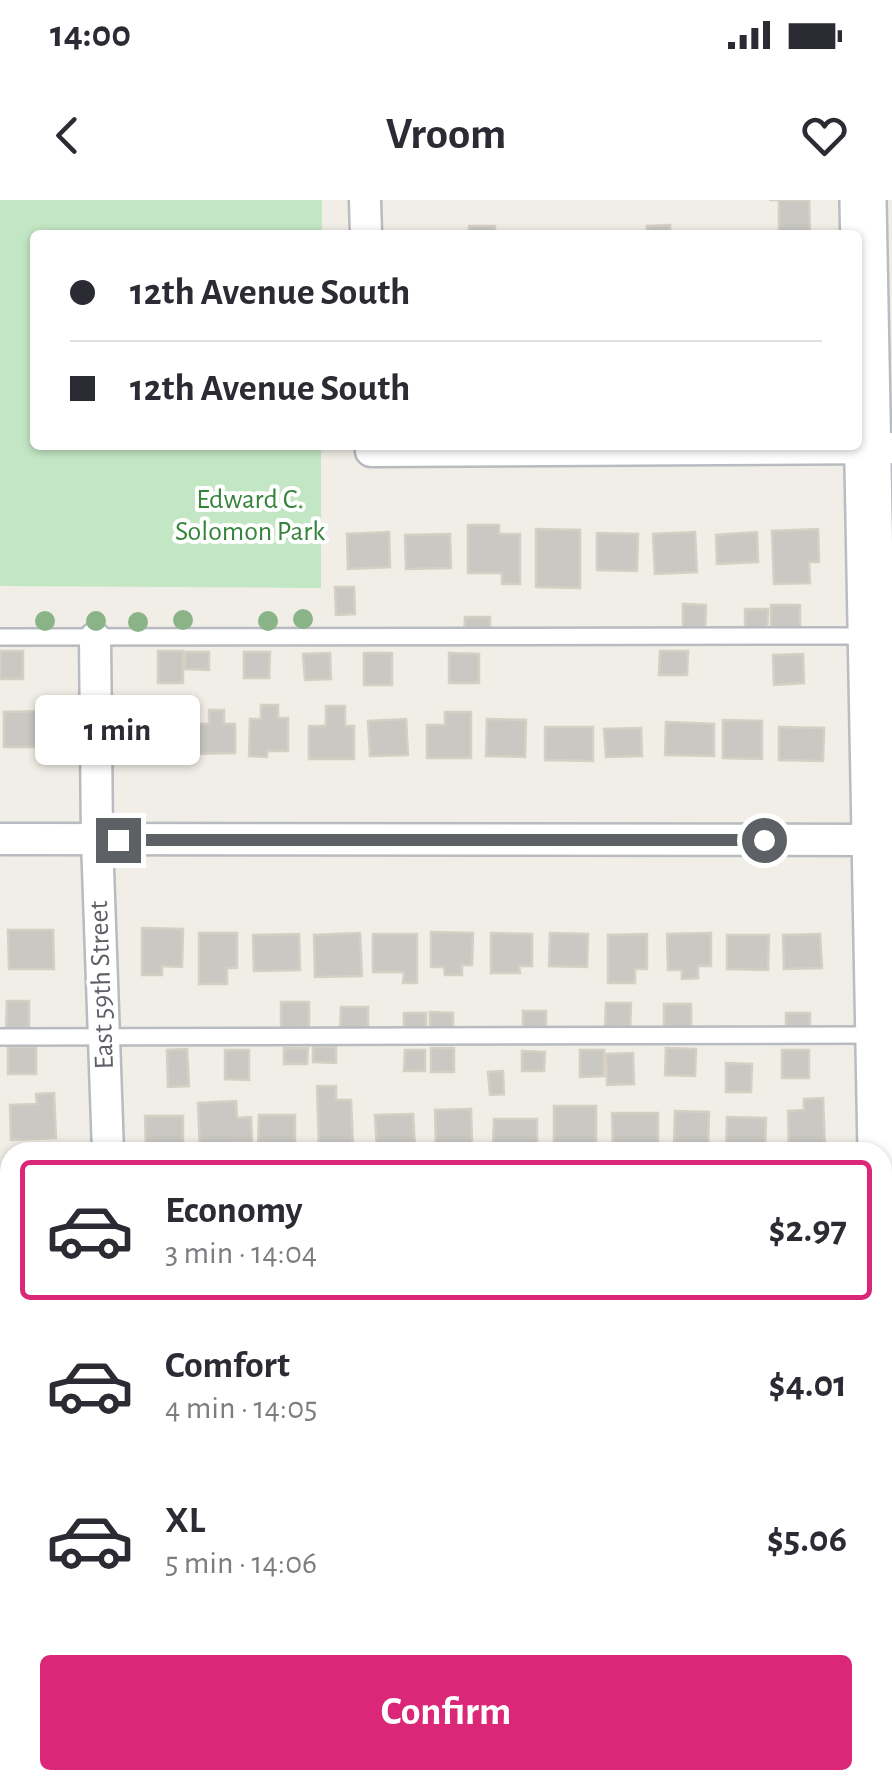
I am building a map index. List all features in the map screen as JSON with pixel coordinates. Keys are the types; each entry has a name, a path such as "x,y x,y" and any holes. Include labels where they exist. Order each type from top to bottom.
{"street":[{"path":"365,200 366,230"},
{"path":"863,200 880,448 886,1035 882,1142"},
{"name":"East 59th Street","path":"95,638 97,840 108,1142"},
{"path":"0,840 884,840"}],"lane":[{"path":"0,637 882,636"},
{"path":"0,1038 886,1035"}],"green space":[{"name":"Edward C. Solomon Park","path":"0,200 322,200 322,230 30,230 30,450 321,450 321,588 0,586"}],"building":[{"path":"779,200 809,200 810,230 779,230"},
{"path":"670,225 670,230 647,230 647,226"},
{"path":"469,226 495,226 495,230 469,230"},
{"path":"468,525 499,525 499,534 520,534 520,584 502,584 502,573 468,573"},
{"path":"536,529 580,530 580,588 536,587"},
{"path":"818,529 819,562 809,562 810,583 774,584 772,531"},
{"path":"389,532 390,567 348,569 347,534"},
{"path":"695,532 697,572 655,574 653,534"},
{"path":"757,532 758,562 717,564 716,535"},
{"path":"597,533 638,534 637,571 597,570"},
{"path":"450,534 451,568 406,569 405,535"},
{"path":"335,587 354,587 355,614 336,615"},
{"path":"683,604 706,605 705,634 683,634"},
{"path":"771,605 800,605 800,633 771,633"},
{"path":"745,609 768,609 767,632 745,631"},
{"path":"465,617 490,617 490,634 464,635"},
{"path":"0,651 23,651 23,679 0,679"},
{"path":"158,651 183,651 183,683 158,683"},
{"path":"660,651 688,651 687,675 659,675"},
{"path":"185,652 209,652 209,670 185,669"},
{"path":"244,652 270,652 269,678 244,678"},
{"path":"330,653 331,679 305,680 303,654"},
{"path":"364,653 392,653 392,685 364,685"},
{"path":"449,653 479,654 479,683 449,683"},
{"path":"803,654 804,683 774,685 773,655"},
{"path":"261,705 278,705 278,718 288,718 288,751 267,751 267,757 249,756 250,719 261,719"},
{"path":"326,706 345,706 345,726 354,726 354,759 309,759 309,726 326,726"},
{"path":"209,710 224,710 224,724 235,724 235,753 191,754 191,724 209,724"},
{"path":"43,711 43,747 4,747 4,712"},
{"path":"445,712 471,712 471,758 427,758 427,725 445,725"},
{"path":"135,719 176,719 177,757 135,757"},
{"path":"406,719 408,755 370,756 368,721"},
{"path":"487,719 526,720 525,757 486,756"},
{"path":"723,720 762,721 762,759 723,758"},
{"path":"666,722 714,724 714,756 665,755"},
{"path":"545,727 593,727 593,761 545,760"},
{"path":"779,727 824,728 823,761 779,760"},
{"path":"641,728 642,756 606,757 604,729"},
{"path":"142,928 183,929 182,967 162,966 162,975 142,975"},
{"path":"8,930 53,930 54,969 9,969"},
{"path":"431,932 473,933 472,965 462,965 462,975 445,975 444,967 431,967"},
{"path":"199,933 237,933 237,968 227,968 227,984 199,984"},
{"path":"360,933 362,976 315,977 314,935"},
{"path":"491,933 532,934 532,966 519,966 520,973 491,973"},
{"path":"550,933 588,934 587,967 549,966"},
{"path":"711,933 711,966 698,966 698,978 682,979 682,970 668,970 667,934"},
{"path":"299,934 300,970 254,971 253,935"},
{"path":"373,934 417,934 417,983 403,983 404,972 373,972"},
{"path":"647,934 647,969 635,969 635,983 608,983 608,935"},
{"path":"820,934 822,968 784,969 783,935"},
{"path":"727,935 769,935 768,970 727,969"},
{"path":"7,1001 29,1001 29,1031 6,1030"},
{"path":"281,1002 309,1002 309,1032 281,1033"},
{"path":"606,1003 631,1003 630,1031 605,1031"},
{"path":"664,1004 691,1004 691,1034 664,1034"},
{"path":"341,1007 368,1007 368,1033 340,1033"},
{"path":"523,1011 546,1011 546,1028 523,1028"},
{"path":"430,1012 453,1013 453,1030 430,1030"},
{"path":"404,1013 426,1013 426,1029 404,1029"},
{"path":"786,1013 810,1013 810,1032 786,1031"},
{"path":"8,1047 36,1047 36,1074 8,1074"},
{"path":"313,1047 336,1047 336,1063 313,1062"},
{"path":"284,1048 308,1048 307,1064 284,1064"},
{"path":"431,1048 454,1048 454,1072 431,1072"},
{"path":"666,1048 696,1049 695,1076 665,1075"},
{"path":"187,1049 189,1086 168,1087 167,1050"},
{"path":"225,1050 249,1050 249,1080 225,1079"},
{"path":"405,1050 425,1050 425,1071 404,1071"},
{"path":"580,1050 604,1050 604,1076 580,1077"},
{"path":"782,1050 809,1050 809,1078 782,1078"},
{"path":"522,1051 545,1052 544,1071 522,1071"},
{"path":"633,1053 634,1084 607,1085 606,1054"},
{"path":"726,1063 752,1064 751,1092 726,1092"},
{"path":"503,1071 504,1094 490,1095 488,1072"},
{"path":"317,1086 336,1086 336,1100 351,1100 353,1142 319,1142"},
{"path":"54,1093 56,1138 11,1140 10,1105 37,1104 36,1094"},
{"path":"823,1098 825,1142 789,1142 788,1111 804,1110 804,1099"},
{"path":"236,1101 237,1118 251,1117 252,1142 200,1142 198,1103"},
{"path":"554,1106 596,1106 596,1142 554,1142"},
{"path":"471,1109 472,1142 436,1142 435,1110"},
{"path":"675,1111 709,1112 708,1142 674,1142"},
{"path":"612,1113 658,1113 658,1142 613,1142"},
{"path":"413,1114 415,1142 377,1142 375,1115"},
{"path":"259,1115 295,1115 295,1142 258,1142"},
{"path":"145,1116 183,1116 183,1142 146,1142"},
{"path":"727,1117 766,1118 765,1142 726,1142"},
{"path":"494,1119 537,1119 537,1142 493,1142"}],"route":[{"path":"118,840 764,840"}]}
